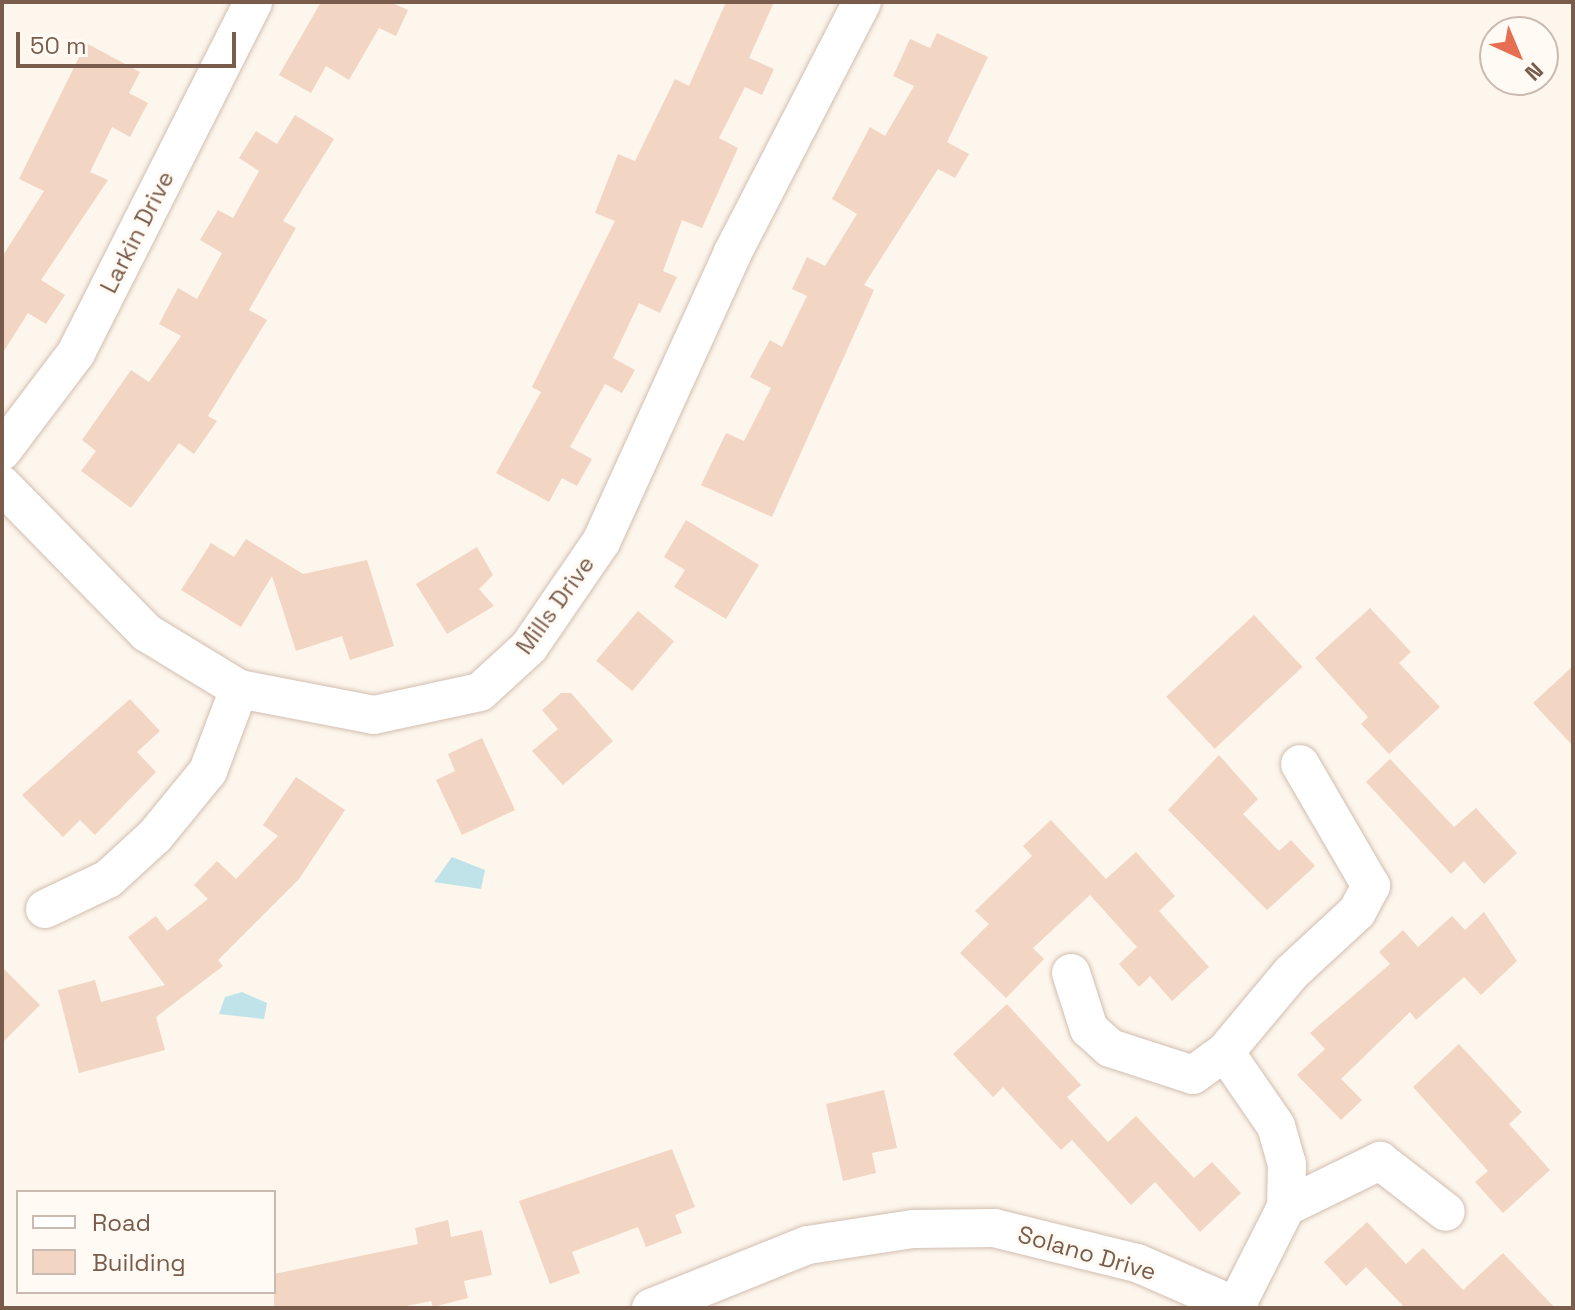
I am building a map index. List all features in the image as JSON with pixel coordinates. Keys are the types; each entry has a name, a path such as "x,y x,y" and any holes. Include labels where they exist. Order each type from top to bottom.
{"street":[{"name":"Larkin Drive","path":"2,451 76,353 253,2"},
{"name":"Mills Drive","path":"2,485 147,633 239,689 374,715 480,692 529,647 601,542 733,252 862,2"},
{"path":"45,909 108,879 155,836 208,771 239,689"},
{"path":"1071,973 1089,1029 1110,1048 1193,1075 1233,1064 1292,972 1357,912 1371,886 1300,764"},
{"path":"1233,1064 1276,1126 1287,1164 1286,1207 1238,1307"},
{"path":"1286,1207 1380,1161 1446,1212"},
{"name":"Solano Drive","path":"651,1308 808,1245 913,1229 994,1228 1137,1263 1238,1307"}],"water":[{"path":"452,857 485,870 481,889 434,882"},
{"path":"242,992 267,1003 264,1019 219,1014 225,997"}],"building":[{"path":"321,2 390,2 408,10 396,36 379,28 349,80 326,66 311,93 279,75"},
{"path":"726,2 774,2 749,58 774,69 762,95 745,87 719,138 738,148 702,228 682,220 663,271 677,277 660,313 639,303 613,358 635,370 622,393 605,384 570,447 592,459 577,486 562,478 549,502 496,473 541,392 532,387 615,221 595,213 618,154 635,161 675,79 689,86"},
{"path":"937,33 988,57 947,142 969,154 955,178 938,169 864,285 874,290 772,517 701,485 726,433 744,441 771,388 750,377 770,340 782,347 807,296 792,289 807,257 825,266 857,214 832,199 870,127 885,136 914,86 893,76 910,39 930,48"},
{"path":"86,43 140,72 129,93 148,103 130,137 112,127 90,172 108,180 41,280 65,295 46,324 28,313 2,354 2,257 44,191 19,179"},
{"path":"295,115 334,139 283,221 296,228 249,310 267,320 208,416 217,421 194,454 179,443 131,508 81,471 96,451 82,440 131,370 149,382 181,336 159,324 178,288 197,299 222,253 200,240 218,210 233,218 259,171 239,158 256,131 277,144"},
{"path":"686,520 759,565 726,619 674,587 685,570 664,557"},
{"path":"246,539 303,574 367,560 394,646 350,660 342,636 296,651 272,576 241,627 181,590 211,543 234,557"},
{"path":"477,547 493,575 479,589 494,606 447,634 416,584"},
{"path":"1370,608 1411,652 1399,663 1440,707 1389,754 1361,724 1368,717 1315,658"},
{"path":"638,611 674,641 632,691 596,661"},
{"path":"1254,615 1302,667 1215,749 1166,697"},
{"path":"1573,666 1573,746 1533,703"},
{"path":"561,693 571,693 613,741 563,785 532,751 558,729 542,710"},
{"path":"130,699 160,731 137,752 156,772 95,835 80,820 63,837 22,795"},
{"path":"482,738 515,810 462,835 436,780 455,771 448,754"},
{"path":"1219,755 1258,799 1243,814 1279,851 1291,840 1315,866 1267,910 1168,810"},
{"path":"1390,759 1454,827 1476,808 1517,853 1484,884 1464,861 1451,874 1366,782"},
{"path":"296,777 345,810 299,879 218,960 223,966 156,1017 165,1050 79,1073 58,990 95,980 101,1002 165,985 128,937 156,916 167,931 208,899 194,885 217,861 236,879 278,836 263,825"},
{"path":"1051,820 1106,879 1136,852 1175,896 1159,911 1209,967 1172,1001 1150,976 1139,987 1119,964 1137,947 1090,895 1033,948 1044,959 1006,998 960,953 989,924 975,911 1032,856 1023,846"},
{"path":"1484,912 1517,961 1481,995 1464,977 1416,1020 1410,1012 1341,1079 1362,1100 1341,1120 1297,1075 1325,1049 1310,1033 1390,964 1379,952 1403,930 1418,947 1452,916 1465,930"},
{"path":"2,967 40,1005 2,1043"},
{"path":"1007,1004 1081,1085 1067,1097 1108,1142 1136,1116 1194,1178 1212,1162 1241,1193 1200,1232 1155,1182 1131,1205 1072,1140 1061,1150 1003,1087 993,1097 953,1054"},
{"path":"1459,1044 1522,1112 1509,1124 1550,1170 1503,1213 1475,1182 1488,1171 1413,1087"},
{"path":"884,1090 897,1148 872,1153 876,1173 843,1181 826,1104"},
{"path":"672,1149 695,1207 675,1215 682,1233 646,1247 638,1227 572,1252 580,1273 550,1284 519,1201"},
{"path":"448,1220 451,1237 482,1230 492,1275 464,1281 468,1298 433,1307 431,1301 397,1308 274,1308 276,1274 418,1244 415,1228"},
{"path":"1367,1222 1406,1264 1423,1248 1463,1290 1503,1253 1555,1308 1405,1308 1366,1267 1346,1286 1324,1262"}]}
